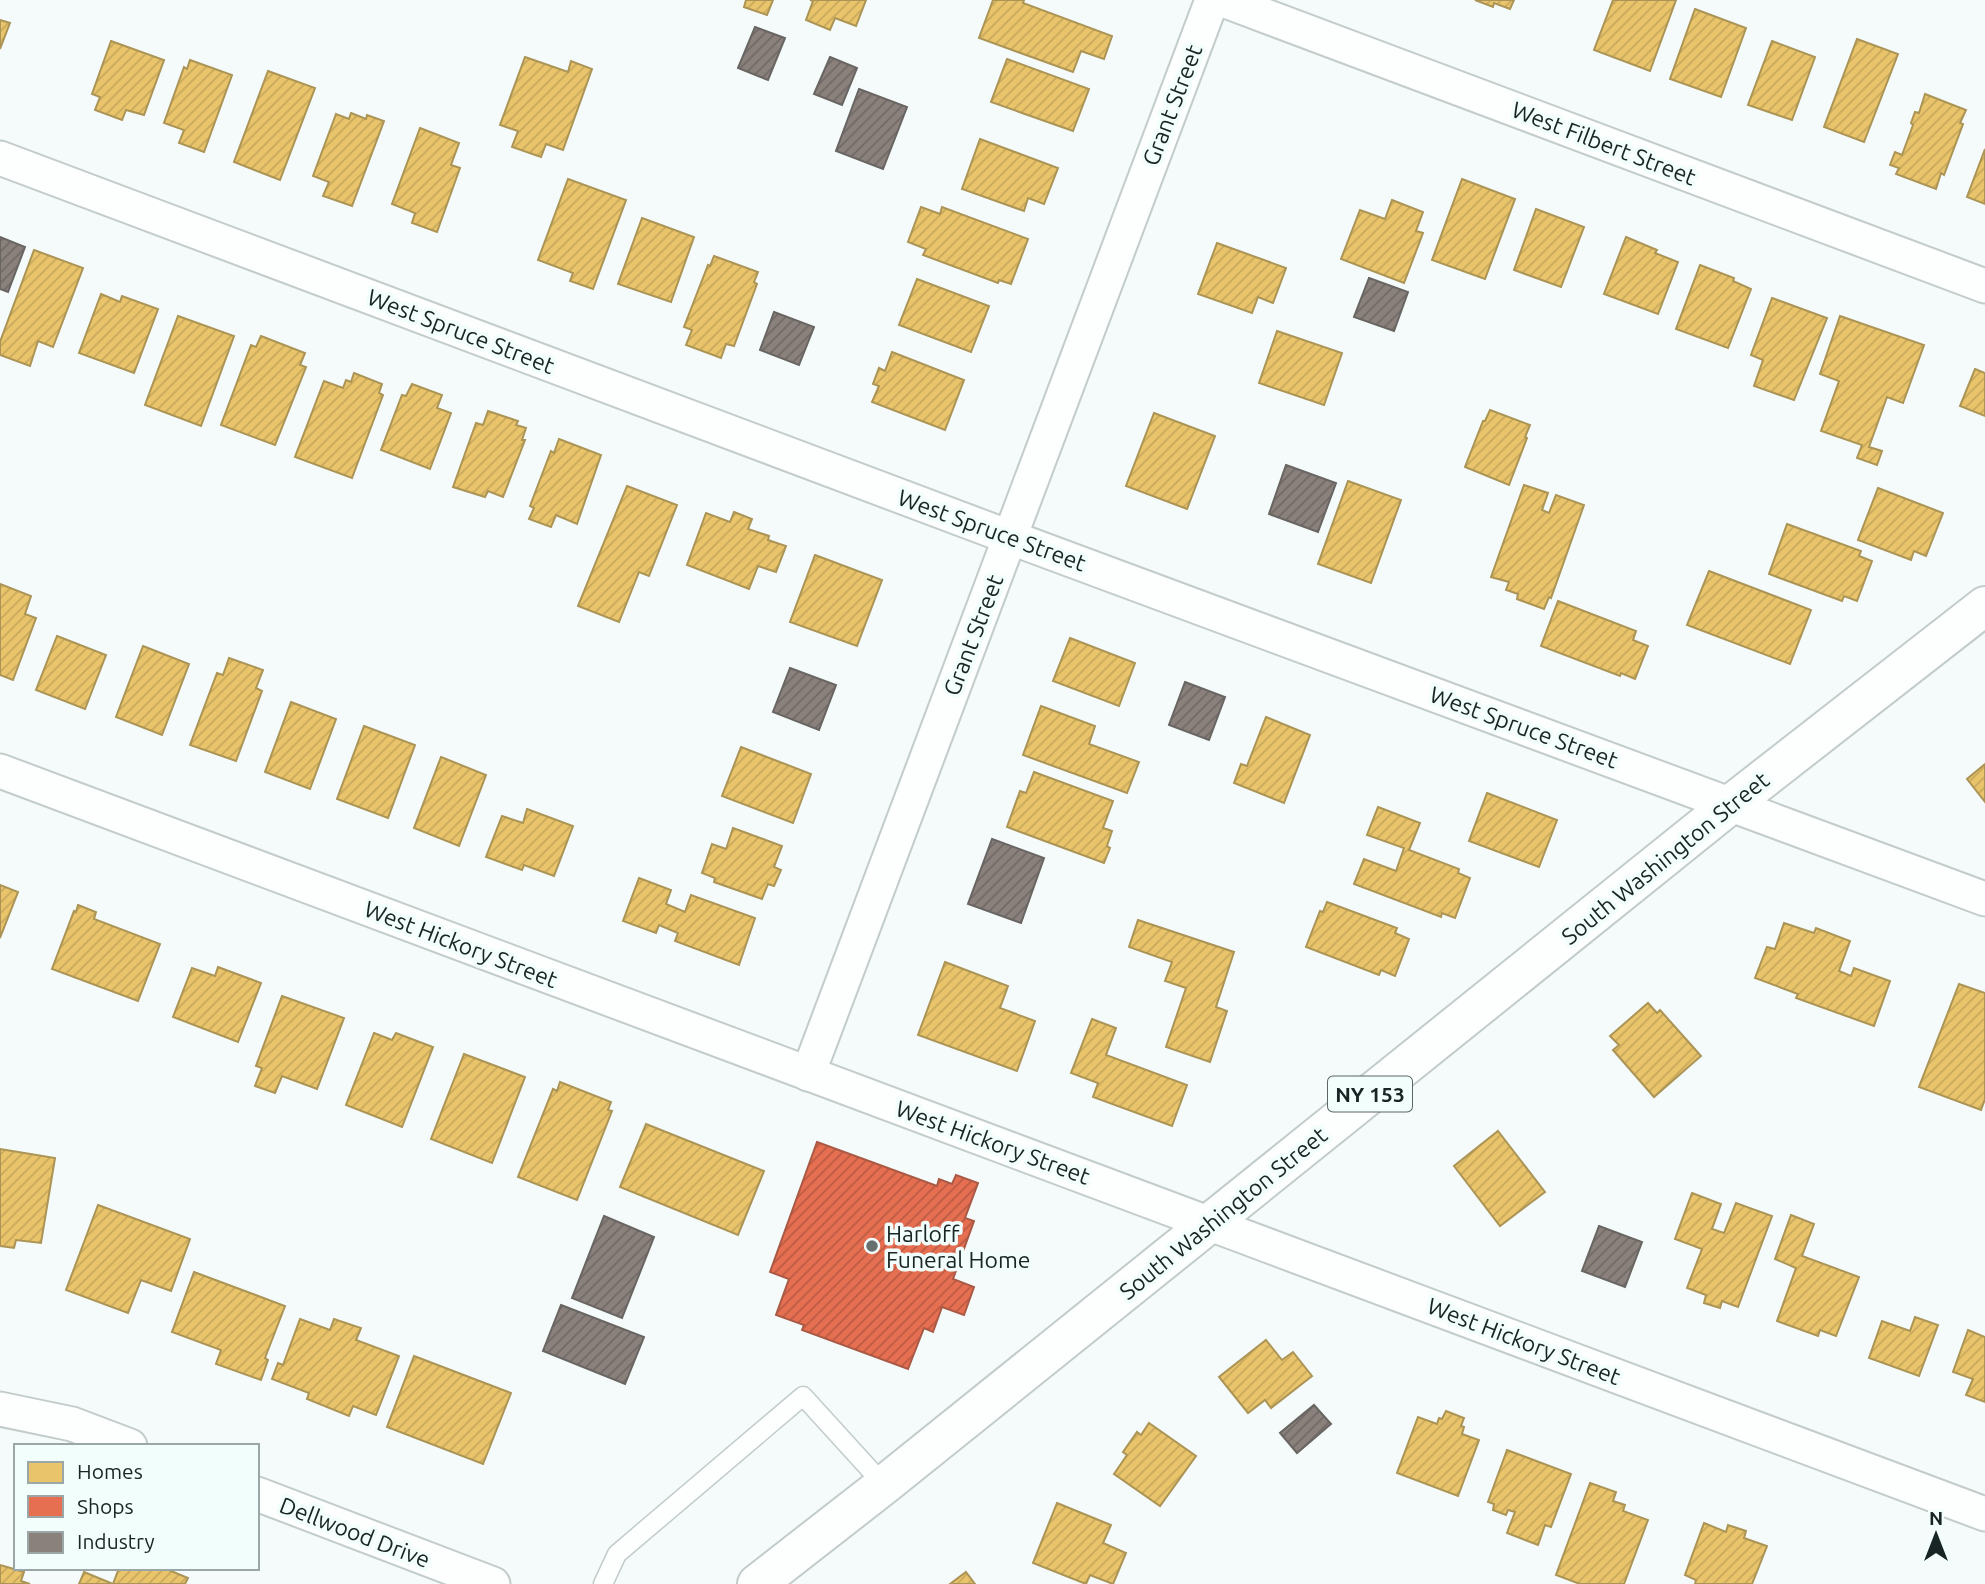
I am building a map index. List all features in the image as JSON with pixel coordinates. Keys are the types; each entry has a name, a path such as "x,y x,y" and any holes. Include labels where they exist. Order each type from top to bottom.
{"main road":[{"name":"South Washington Street","path":"757,1584 1210,1224 1731,804 1985,606"}],"street":[{"name":"Grant Street","path":"808,1074 1212,0"},
{"name":"West Filbert Street","path":"1223,0 1985,286"},
{"name":"West Spruce Street","path":"0,158 1009,537 1985,899"},
{"name":"West Hickory Street","path":"0,771 1985,1514"},
{"path":"0,1409 72,1424 125,1444"},
{"name":"Dellwood Drive","path":"259,1495 493,1584"}],"lane":[{"path":"604,1584 617,1554 803,1396 884,1485"}],"building: Homes":[{"path":"746,0 773,0 767,15 744,7"},
{"path":"810,0 866,0 856,26 835,18 830,30 806,20 813,1"},
{"path":"993,0 1024,0 1023,3 1112,36 1104,59 1081,51 1073,72 979,38"},
{"path":"1475,0 1514,0 1510,9 1494,3 1493,7"},
{"path":"1613,0 1676,0 1650,71 1594,50"},
{"path":"1695,9 1746,28 1721,97 1670,79"},
{"path":"0,20 10,23 0,49"},
{"path":"1857,39 1898,54 1864,142 1824,127"},
{"path":"111,41 164,60 144,115 126,110 122,120 95,110 100,97 92,94"},
{"path":"1772,41 1815,57 1792,120 1748,105"},
{"path":"525,57 568,72 571,61 592,69 563,150 546,144 541,157 512,147 518,131 500,125"},
{"path":"1007,59 1089,89 1073,131 991,102"},
{"path":"190,60 232,75 204,152 179,143 184,130 164,123 184,67 187,69"},
{"path":"268,71 315,88 280,180 234,162"},
{"path":"1925,94 1966,110 1944,175 1941,173 1936,189 1896,174 1899,168 1890,165 1895,152 1902,155 1915,112 1919,113"},
{"path":"351,113 366,119 367,115 384,121 352,206 323,196 329,182 313,176 336,114 349,119"},
{"path":"420,128 459,143 451,165 460,168 437,232 412,223 415,213 392,204"},
{"path":"980,139 1058,168 1044,204 1028,198 1024,211 962,189"},
{"path":"1985,149 1985,204 1967,197"},
{"path":"568,179 626,200 593,289 570,281 573,273 538,260"},
{"path":"1462,179 1515,199 1485,279 1432,260"},
{"path":"1392,200 1423,212 1416,231 1423,233 1404,283 1341,259 1360,210 1385,219"},
{"path":"921,207 940,214 942,207 1028,239 1011,284 999,280 998,283 923,255 926,249 908,242"},
{"path":"1536,209 1584,227 1561,287 1514,270"},
{"path":"642,218 694,237 671,302 618,284"},
{"path":"1626,237 1678,262 1658,314 1604,294"},
{"path":"1217,243 1286,268 1273,303 1258,297 1252,313 1198,294"},
{"path":"34,250 83,268 53,347 38,341 30,366 0,355 0,342"},
{"path":"714,256 758,272 754,282 757,284 734,346 726,344 721,358 686,345 692,330 684,327"},
{"path":"1700,265 1734,278 1733,281 1751,289 1728,348 1676,329"},
{"path":"917,279 989,306 971,352 899,325"},
{"path":"101,294 120,302 122,296 158,309 134,373 79,353"},
{"path":"1772,298 1827,318 1794,400 1754,386 1763,360 1751,355"},
{"path":"178,316 234,336 201,426 145,405"},
{"path":"1840,316 1924,345 1903,403 1887,397 1869,447 1882,451 1877,465 1857,458 1862,445 1821,431 1839,381 1820,374"},
{"path":"1277,331 1342,353 1324,405 1259,383"},
{"path":"261,336 305,353 300,365 306,367 275,445 221,425 251,345 256,347"},
{"path":"892,352 964,380 945,430 872,402 879,386 873,384 879,368 885,371"},
{"path":"1975,369 1985,373 1985,416 1960,406"},
{"path":"354,373 382,384 379,393 383,395 352,478 295,457 324,381 343,388 346,380 351,382"},
{"path":"412,384 442,395 437,408 451,413 430,469 381,450 402,395 406,396"},
{"path":"1490,410 1530,425 1509,485 1465,467"},
{"path":"488,411 518,421 516,425 526,428 522,440 525,440 503,497 488,491 485,497 453,487 476,423 483,425"},
{"path":"1154,413 1215,436 1187,509 1126,486"},
{"path":"559,439 601,455 577,524 556,515 551,527 529,519 534,508 530,506 551,451 554,453"},
{"path":"1348,481 1401,500 1371,583 1318,564"},
{"path":"1524,485 1548,493 1542,510 1549,513 1556,495 1584,505 1551,598 1549,597 1544,609 1517,599 1518,594 1506,590 1509,582 1491,577"},
{"path":"627,486 677,505 649,576 639,572 619,622 578,606"},
{"path":"1878,488 1943,513 1926,556 1914,551 1911,560 1858,540"},
{"path":"734,512 752,519 748,529 769,536 768,540 786,546 776,572 758,566 749,589 687,565 706,513 730,522"},
{"path":"1787,524 1861,551 1859,556 1872,561 1857,601 1844,596 1842,601 1769,574"},
{"path":"815,555 882,580 857,646 790,622"},
{"path":"1709,571 1811,610 1790,664 1687,625"},
{"path":"0,584 31,596 25,614 36,618 13,680 0,675"},
{"path":"1558,601 1636,631 1633,640 1648,646 1635,679 1621,673 1620,676 1541,646"},
{"path":"57,636 106,655 85,709 36,690"},
{"path":"1070,638 1135,663 1119,706 1053,681"},
{"path":"143,646 189,664 162,735 116,717"},
{"path":"229,658 263,670 256,688 262,691 236,761 190,745 217,673 223,675"},
{"path":"291,702 336,719 310,789 265,772"},
{"path":"1041,706 1095,726 1089,744 1139,762 1127,793 1023,755"},
{"path":"1266,717 1310,735 1284,803 1234,783 1241,764 1247,766"},
{"path":"364,726 415,745 388,818 337,799"},
{"path":"741,747 811,774 793,823 722,796"},
{"path":"441,757 486,775 459,846 414,828"},
{"path":"1985,764 1985,802 1967,779"},
{"path":"1034,772 1113,801 1103,828 1112,831 1107,846 1110,848 1104,863 1007,827 1020,791 1026,793"},
{"path":"1487,793 1557,820 1539,867 1469,841"},
{"path":"1378,807 1420,823 1409,850 1459,869 1458,873 1470,878 1455,918 1442,913 1441,917 1354,884 1364,859 1396,871 1404,848 1367,835"},
{"path":"527,809 573,826 554,876 524,865 522,870 486,857 502,816 523,823"},
{"path":"733,828 782,846 774,867 781,870 774,886 768,884 762,899 714,882 715,878 702,873 712,844 726,849"},
{"path":"639,878 671,890 666,904 685,912 691,895 755,918 739,965 675,941 678,933 659,925 656,933 623,921"},
{"path":"0,885 18,892 0,938"},
{"path":"1327,902 1397,928 1395,933 1409,939 1395,976 1381,970 1379,975 1306,947 1320,911 1323,912"},
{"path":"78,905 96,912 94,919 160,944 138,1001 52,969"},
{"path":"1138,920 1234,952 1216,1007 1227,1011 1210,1062 1166,1047 1186,988 1165,981 1172,962 1129,947"},
{"path":"1784,923 1814,933 1816,928 1850,941 1839,971 1851,976 1854,968 1890,981 1874,1026 1796,998 1798,994 1755,978 1767,947 1775,949"},
{"path":"945,962 1008,986 1000,1008 1035,1021 1017,1071 918,1035"},
{"path":"218,967 261,983 238,1042 173,1017 192,968 215,976"},
{"path":"1959,984 1985,993 1985,1099 1981,1110 1919,1087"},
{"path":"282,996 344,1018 317,1089 282,1076 275,1093 255,1086 262,1068 256,1066"},
{"path":"1648,1003 1657,1013 1660,1010 1701,1056 1654,1097 1613,1050 1619,1045 1610,1036"},
{"path":"1092,1019 1116,1028 1106,1055 1187,1085 1172,1126 1093,1097 1098,1083 1071,1073"},
{"path":"374,1033 392,1040 396,1033 433,1047 402,1127 346,1105"},
{"path":"464,1054 525,1077 492,1163 431,1139"},
{"path":"560,1082 611,1102 608,1110 612,1111 577,1200 518,1177 553,1089 557,1091"},
{"path":"646,1124 764,1171 738,1235 620,1187"},
{"path":"1498,1131 1545,1192 1500,1226 1454,1166"},
{"path":"0,1149 55,1158 41,1243 16,1240 14,1248 0,1246"},
{"path":"1692,1193 1721,1204 1712,1229 1724,1233 1736,1203 1772,1216 1738,1307 1722,1301 1720,1308 1704,1303 1706,1295 1687,1288 1702,1249 1675,1239"},
{"path":"98,1205 190,1239 171,1291 141,1280 128,1313 66,1290"},
{"path":"1791,1215 1814,1224 1802,1256 1859,1277 1836,1336 1820,1330 1818,1336 1777,1321 1796,1268 1775,1259"},
{"path":"194,1272 285,1306 265,1358 268,1360 261,1380 216,1364 221,1350 172,1332"},
{"path":"1915,1317 1938,1325 1919,1376 1869,1358 1882,1321 1910,1331"},
{"path":"300,1319 330,1330 334,1319 361,1328 356,1340 399,1356 376,1415 353,1406 349,1416 307,1399 309,1393 272,1379 278,1363 283,1365"},
{"path":"1968,1330 1985,1337 1985,1402 1966,1395 1973,1379 1953,1372"},
{"path":"1266,1340 1282,1360 1293,1352 1312,1376 1271,1408 1265,1400 1248,1413 1219,1377"},
{"path":"414,1356 511,1393 483,1464 387,1427"},
{"path":"1446,1411 1464,1418 1462,1434 1479,1440 1458,1496 1397,1473 1418,1417 1437,1424"},
{"path":"1149,1423 1196,1456 1160,1506 1114,1474 1127,1455 1123,1452 1137,1432 1141,1435"},
{"path":"1507,1450 1571,1474 1551,1527 1545,1525 1538,1545 1507,1533 1515,1512 1508,1510 1506,1515 1493,1510 1494,1504 1488,1502"},
{"path":"1590,1483 1616,1492 1613,1501 1625,1505 1623,1511 1648,1520 1624,1584 1580,1584 1556,1575"},
{"path":"1057,1503 1111,1525 1103,1543 1126,1553 1113,1584 1090,1575 1086,1584 1033,1563"},
{"path":"1704,1523 1726,1532 1728,1525 1746,1531 1744,1538 1767,1546 1752,1584 1695,1584 1696,1580 1685,1575"},
{"path":"0,1565 24,1572 21,1581 30,1584 0,1584"},
{"path":"118,1570 169,1570 188,1578 185,1584 113,1584"},
{"path":"84,1572 113,1584 79,1584"},
{"path":"966,1572 975,1584 950,1584"}],"building: Shops":[{"name":"Harloff Funeral Home","path":"817,1142 937,1186 939,1179 952,1184 956,1175 978,1183 965,1218 974,1221 953,1279 974,1287 964,1315 942,1307 933,1332 924,1328 908,1369 802,1330 804,1325 776,1315 789,1279 770,1272"}],"building: Industry":[{"path":"755,27 785,38 768,80 738,68"},
{"path":"830,57 857,68 842,105 814,94"},
{"path":"859,89 907,107 883,169 836,151"},
{"path":"0,237 25,247 8,292 0,289"},
{"path":"1369,278 1408,292 1394,331 1354,317"},
{"path":"774,312 814,327 799,365 760,350"},
{"path":"1286,465 1336,483 1318,532 1269,514"},
{"path":"790,668 836,685 819,730 773,712"},
{"path":"1185,682 1225,697 1209,740 1169,725"},
{"path":"992,839 1044,858 1021,923 968,904"},
{"path":"604,1216 654,1237 622,1318 572,1298"},
{"path":"1599,1226 1642,1242 1625,1287 1582,1271"},
{"path":"561,1305 644,1337 625,1384 543,1351"},
{"path":"1314,1405 1331,1424 1297,1453 1280,1433"}],"place":[{"name":"Harloff Funeral Home","path":"872,1246"}]}
